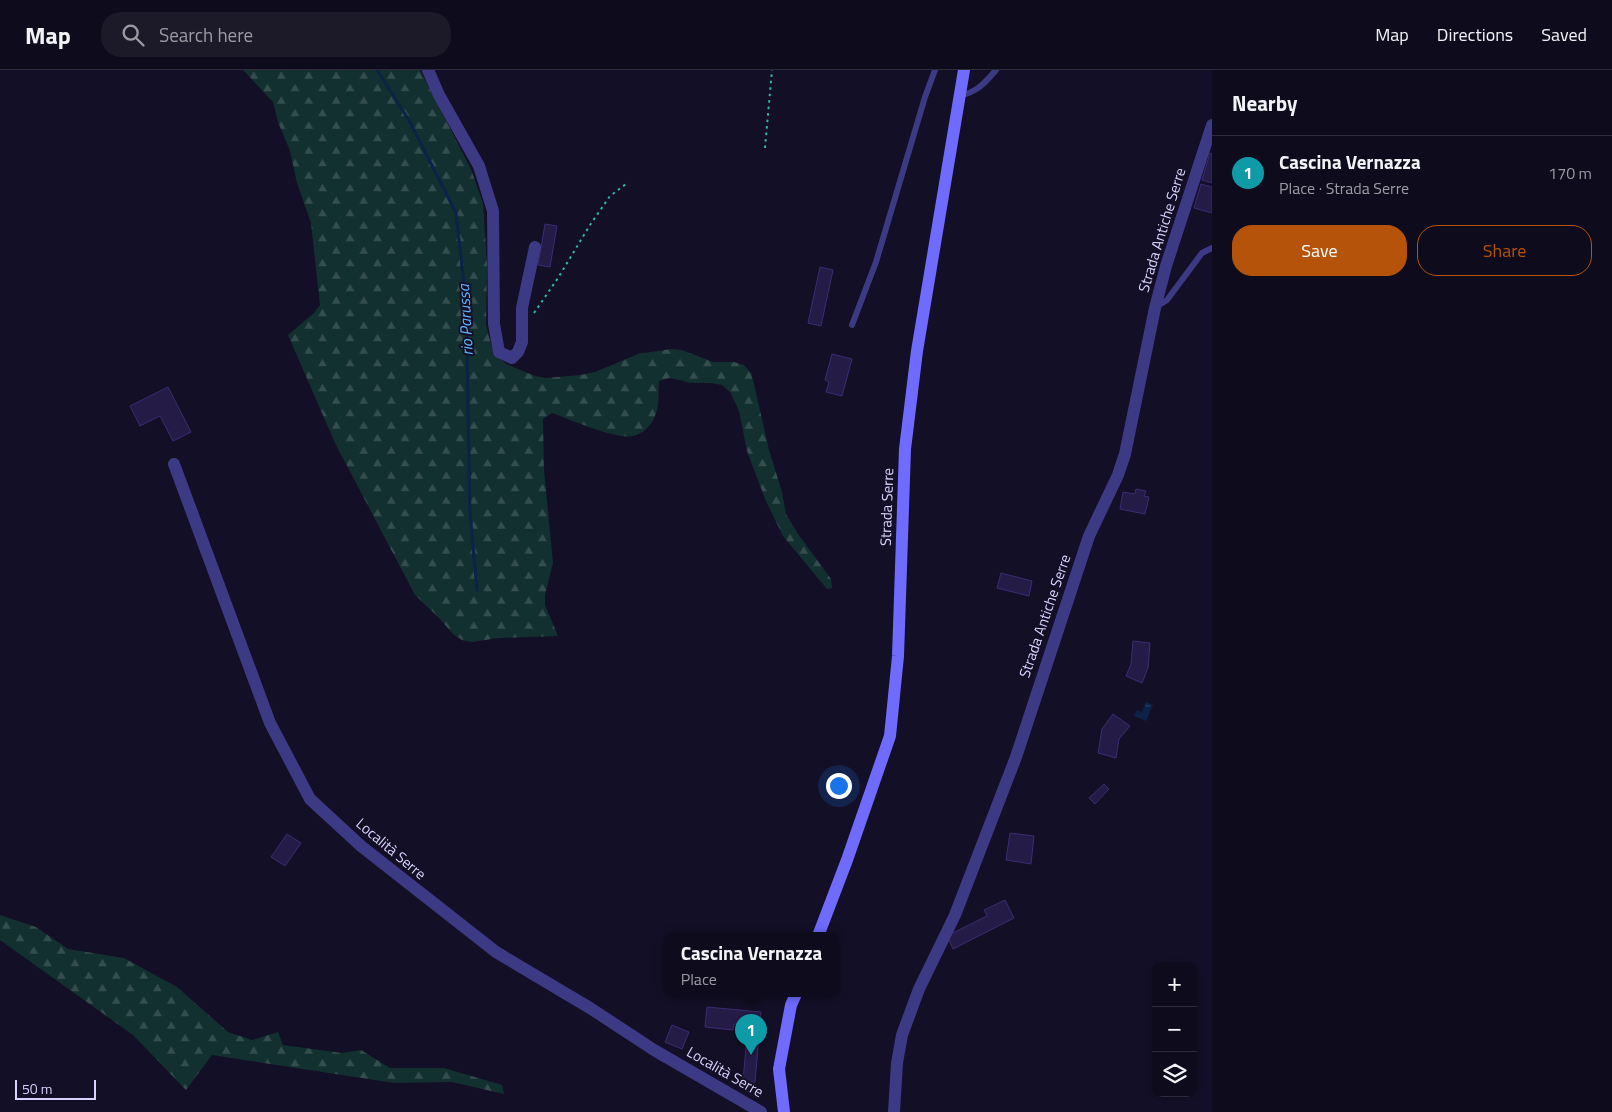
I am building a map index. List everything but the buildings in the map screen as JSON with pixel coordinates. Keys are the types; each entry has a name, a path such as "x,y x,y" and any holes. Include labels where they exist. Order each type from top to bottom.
{"main road":[{"name":"Strada Serre","path":"820,932 890,736 898,656 905,449 917,351 964,70"},
{"path":"784,1112 779,1069 791,1005 795,997"}],"street":[{"path":"428,70 439,95 479,166 493,211 494,324 499,352 512,358 518,352 522,342 522,314 535,247"},
{"name":"Strada Antiche Serre","path":"894,1112 897,1063 902,1035 919,989 958,908 1016,757 1090,536 1126,454 1155,308 1166,266 1212,125"},
{"name":"Località Serre","path":"174,464 270,723 310,799 361,846 496,952 590,1008 654,1050 761,1112"}],"lane":[{"path":"852,324 876,262 925,97 935,70"},
{"path":"959,96 972,93 985,83 996,70"},
{"path":"1155,308 1168,300 1202,254 1212,248"}],"path":[{"path":"765,148 772,70"},
{"path":"522,314 535,312 610,196 626,184"}],"green space":[{"path":"243,70 420,70 471,169 483,203 487,264 486,325 492,348 498,357 506,364 535,376 546,378 595,372 638,354 671,349 682,350 713,362 734,362 744,365 751,373 786,514 798,534 831,579 832,588 827,589 783,536 765,499 747,451 739,411 730,392 722,385 690,383 669,378 659,381 657,412 647,429 637,435 625,436 604,432 552,413 543,419 544,470 553,563 545,595 545,605 558,636 498,638 472,642 462,640 453,634 415,595 335,443 288,335 314,313 320,305 311,223 297,183 290,151 278,122 273,102"},
{"path":"0,915 36,927 68,949 124,958 177,987 228,1032 252,1040 278,1032 283,1045 342,1053 361,1050 390,1068 444,1068 502,1085 504,1094 452,1082 394,1083 212,1055 186,1090 133,1035 0,940"}],"water":[{"path":"1146,702 1153,705 1146,721 1134,716 1137,710 1142,712"}],"waterway":[{"name":"rio Parussa","path":"377,70 410,122 456,213 466,302 470,513 477,590"}],"place":[{"name":"Cascina Vernazza","path":"751,1055"}]}
